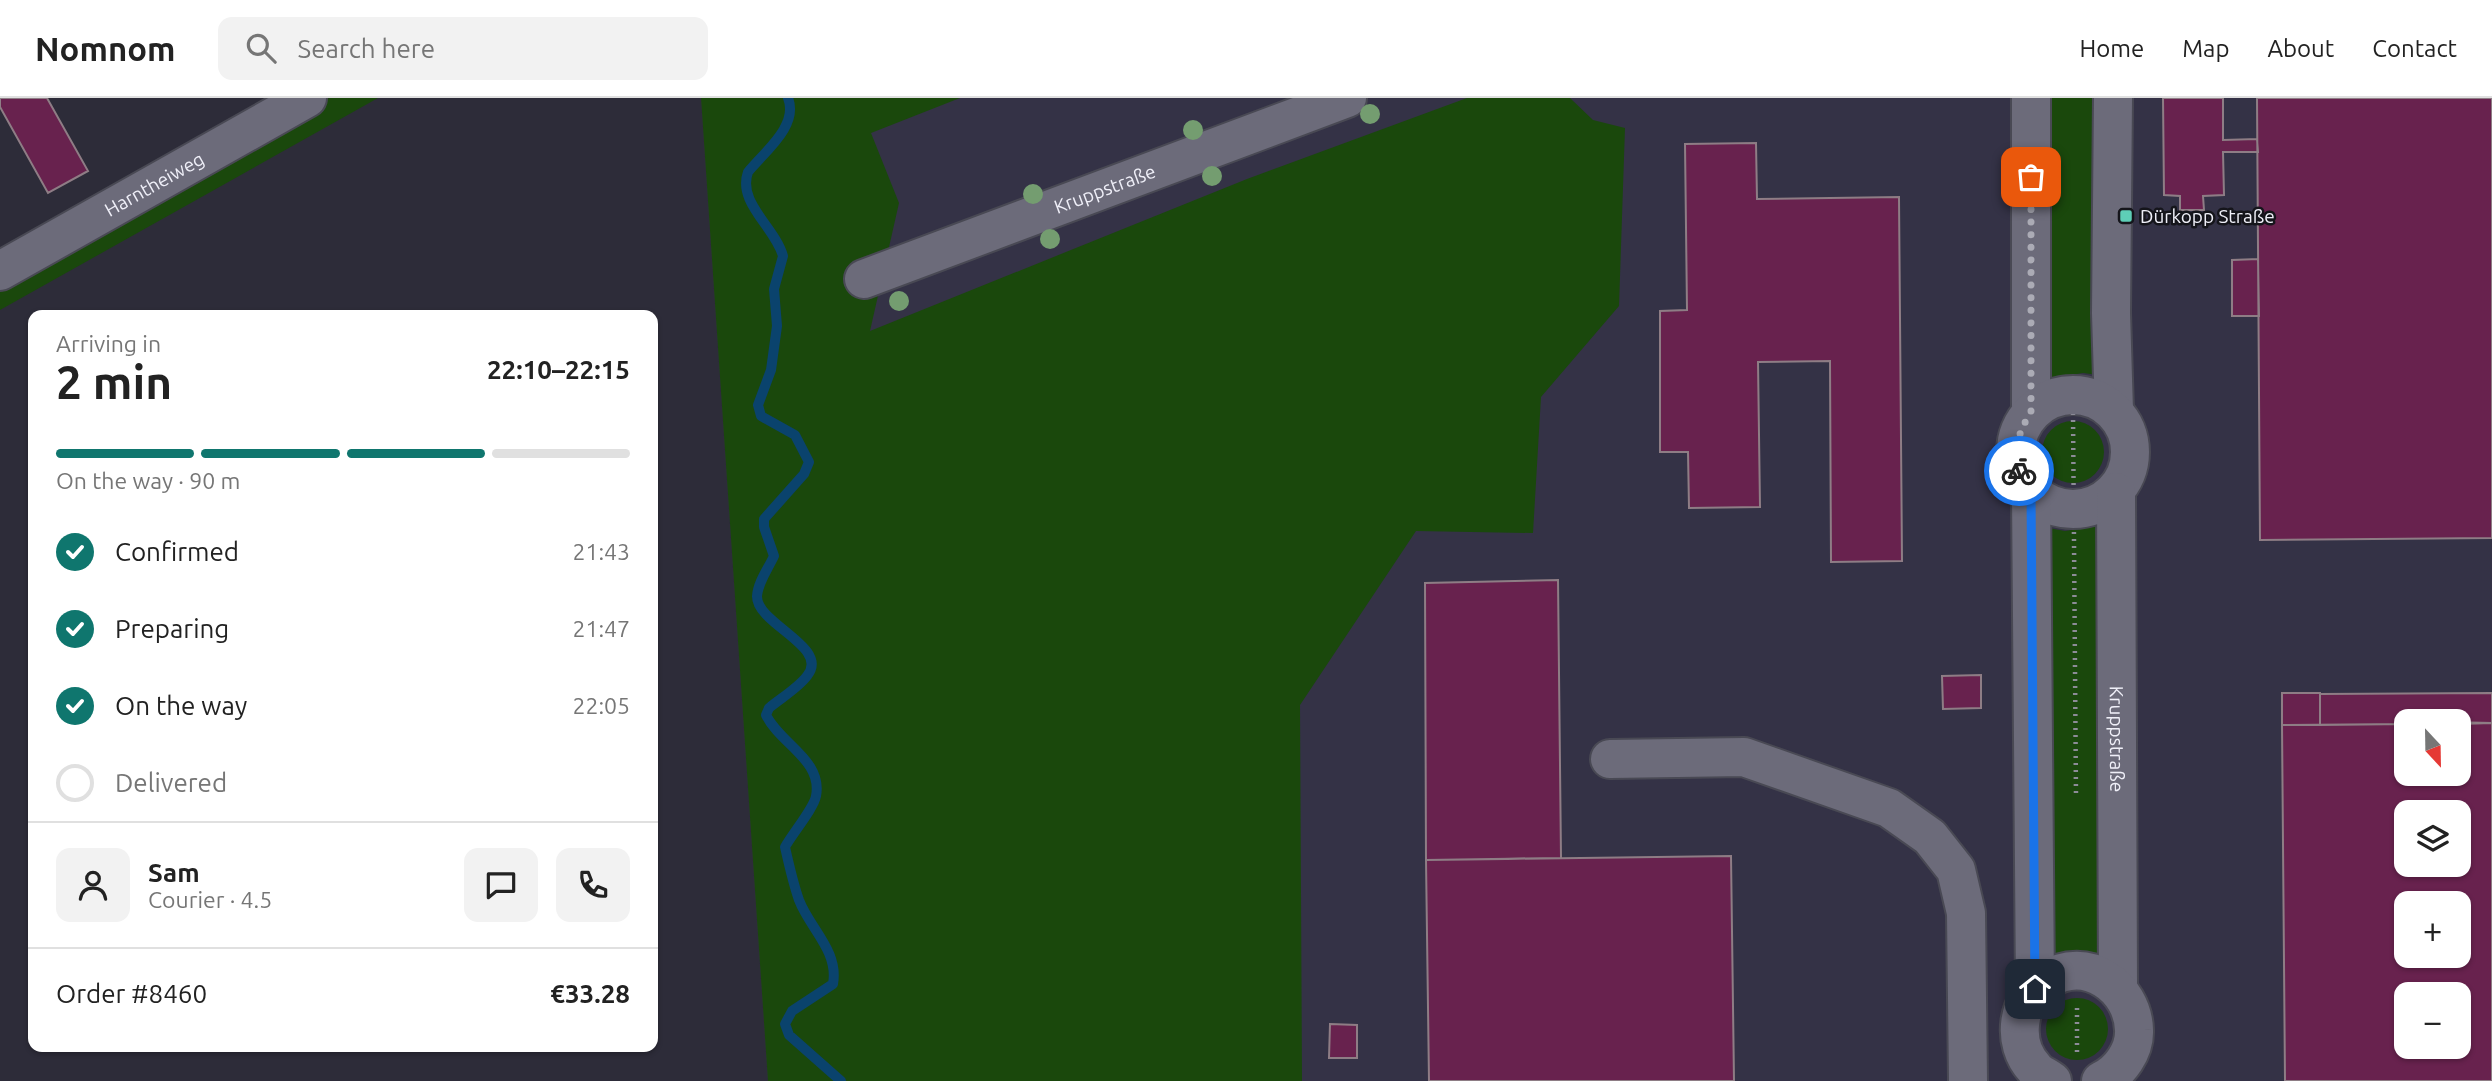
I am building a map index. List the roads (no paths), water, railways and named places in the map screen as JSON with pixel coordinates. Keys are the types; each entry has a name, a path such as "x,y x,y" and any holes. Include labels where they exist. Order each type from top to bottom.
{"street":[{"name":"Harntheiweg","path":"0,271 307,98"},
{"name":"Kruppstraße","path":"864,279 1347,98"},
{"path":"2031,98 2031,412"},
{"name":"Kruppstraße","path":"2077,1073 2129,1053 2135,1037 2134,1019 2118,987 2116,492 2126,477 2131,460 2125,425 2114,411 2113,98"},
{"path":"2114,411 2088,396 2058,396 2031,412 2020,430 2015,452 2019,474 2031,492 2050,505 2074,510 2089,508 2116,492"},
{"path":"2031,492 2035,989"},
{"path":"1610,759 1744,757 1889,808 1930,837 1955,870 1966,913 1968,1081"},
{"path":"2077,1073 2023,1050 2019,1029 2023,1007 2035,989 2047,979 2077,971 2092,973 2118,987"}],"waterway":[{"path":"788,98 789,119 778,138 748,172 746,183 752,205 773,235 783,256 774,289 777,326 771,370 758,405 761,416 795,435 809,462 804,474 764,519 774,556 761,581 757,596 760,606 801,645 809,655 812,665 807,676 769,708 766,715 807,762 816,783 814,801 785,847 799,900 828,951 834,972 833,984 792,1011 785,1024 789,1035 841,1081"}],"place":[{"name":"Dürkopp Straße","path":"2126,216"}]}
